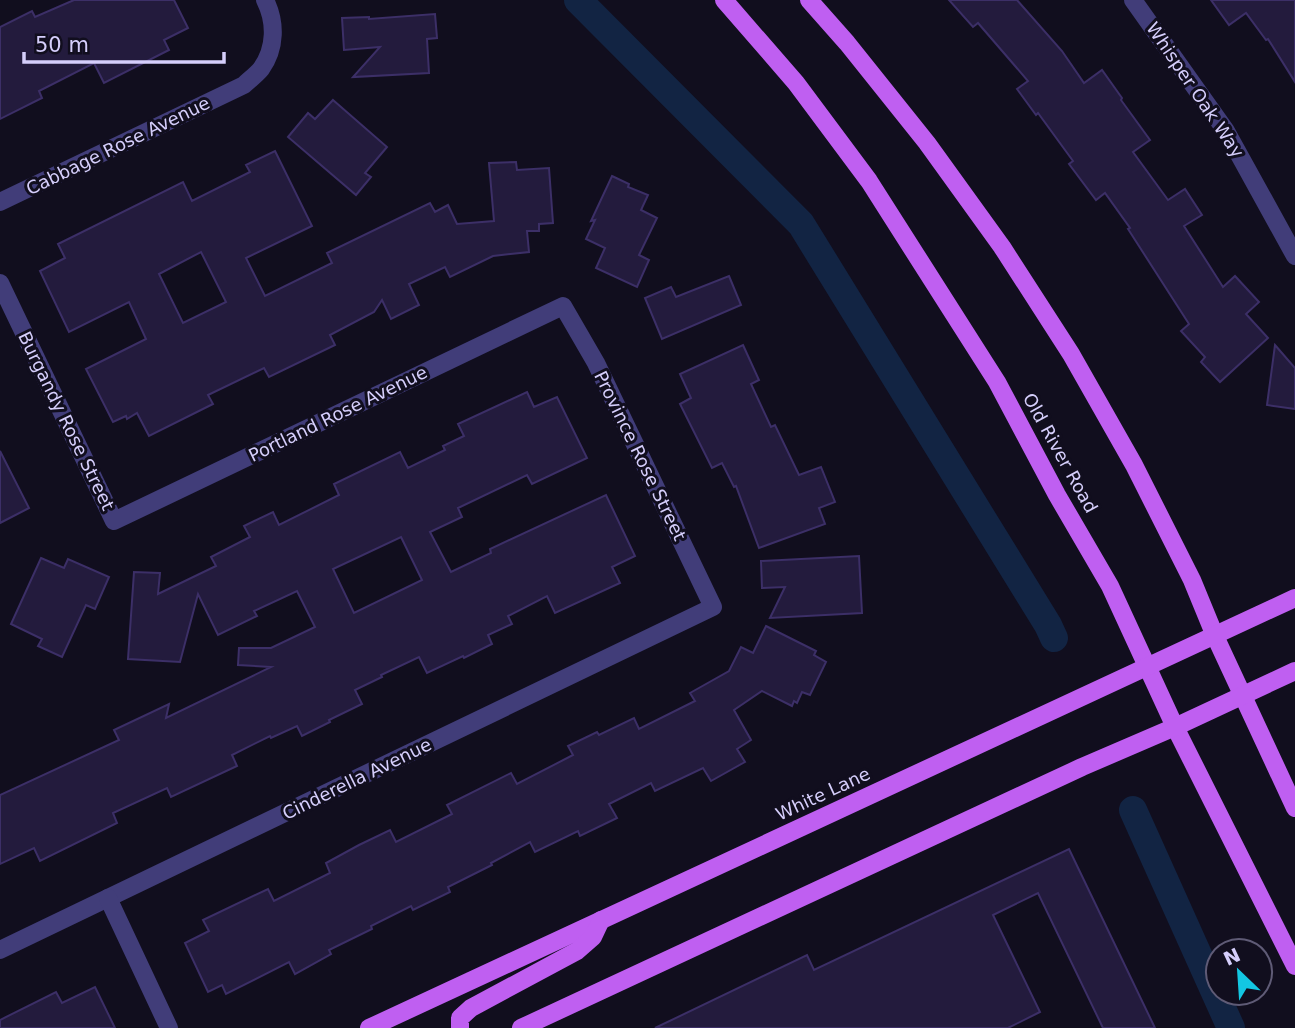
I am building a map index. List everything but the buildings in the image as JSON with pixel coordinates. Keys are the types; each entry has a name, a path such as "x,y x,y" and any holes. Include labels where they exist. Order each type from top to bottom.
{"main road":[{"name":"Old River Road","path":"724,0 805,94 869,181 997,382 1057,495 1110,586 1175,727 1295,966"},
{"path":"809,0 847,43 927,144 1002,247 1071,354 1134,466 1192,580 1295,808"},
{"name":"White Lane","path":"369,1028 1295,598"},
{"path":"521,1028 1295,670"},
{"path":"460,1028 460,1018 471,1008 577,951 593,937 601,920"}],"street":[{"name":"Cabbage Rose Avenue","path":"0,202 237,89 260,70 269,53 273,34 271,13 265,0"},
{"name":"Whisper Oak Way","path":"1133,0 1226,131 1295,256"},
{"name":"Burgandy Rose Street","path":"0,283 114,521"},
{"name":"Portland Rose Avenue","path":"114,521 563,306"},
{"name":"Province Rose Street","path":"563,306 596,363 713,607"},
{"name":"Cinderella Avenue","path":"0,950 713,607"},
{"path":"108,898 169,1028"}],"waterway":[{"path":"578,0 801,224 1054,638"},
{"path":"1133,810 1231,1028"}]}
